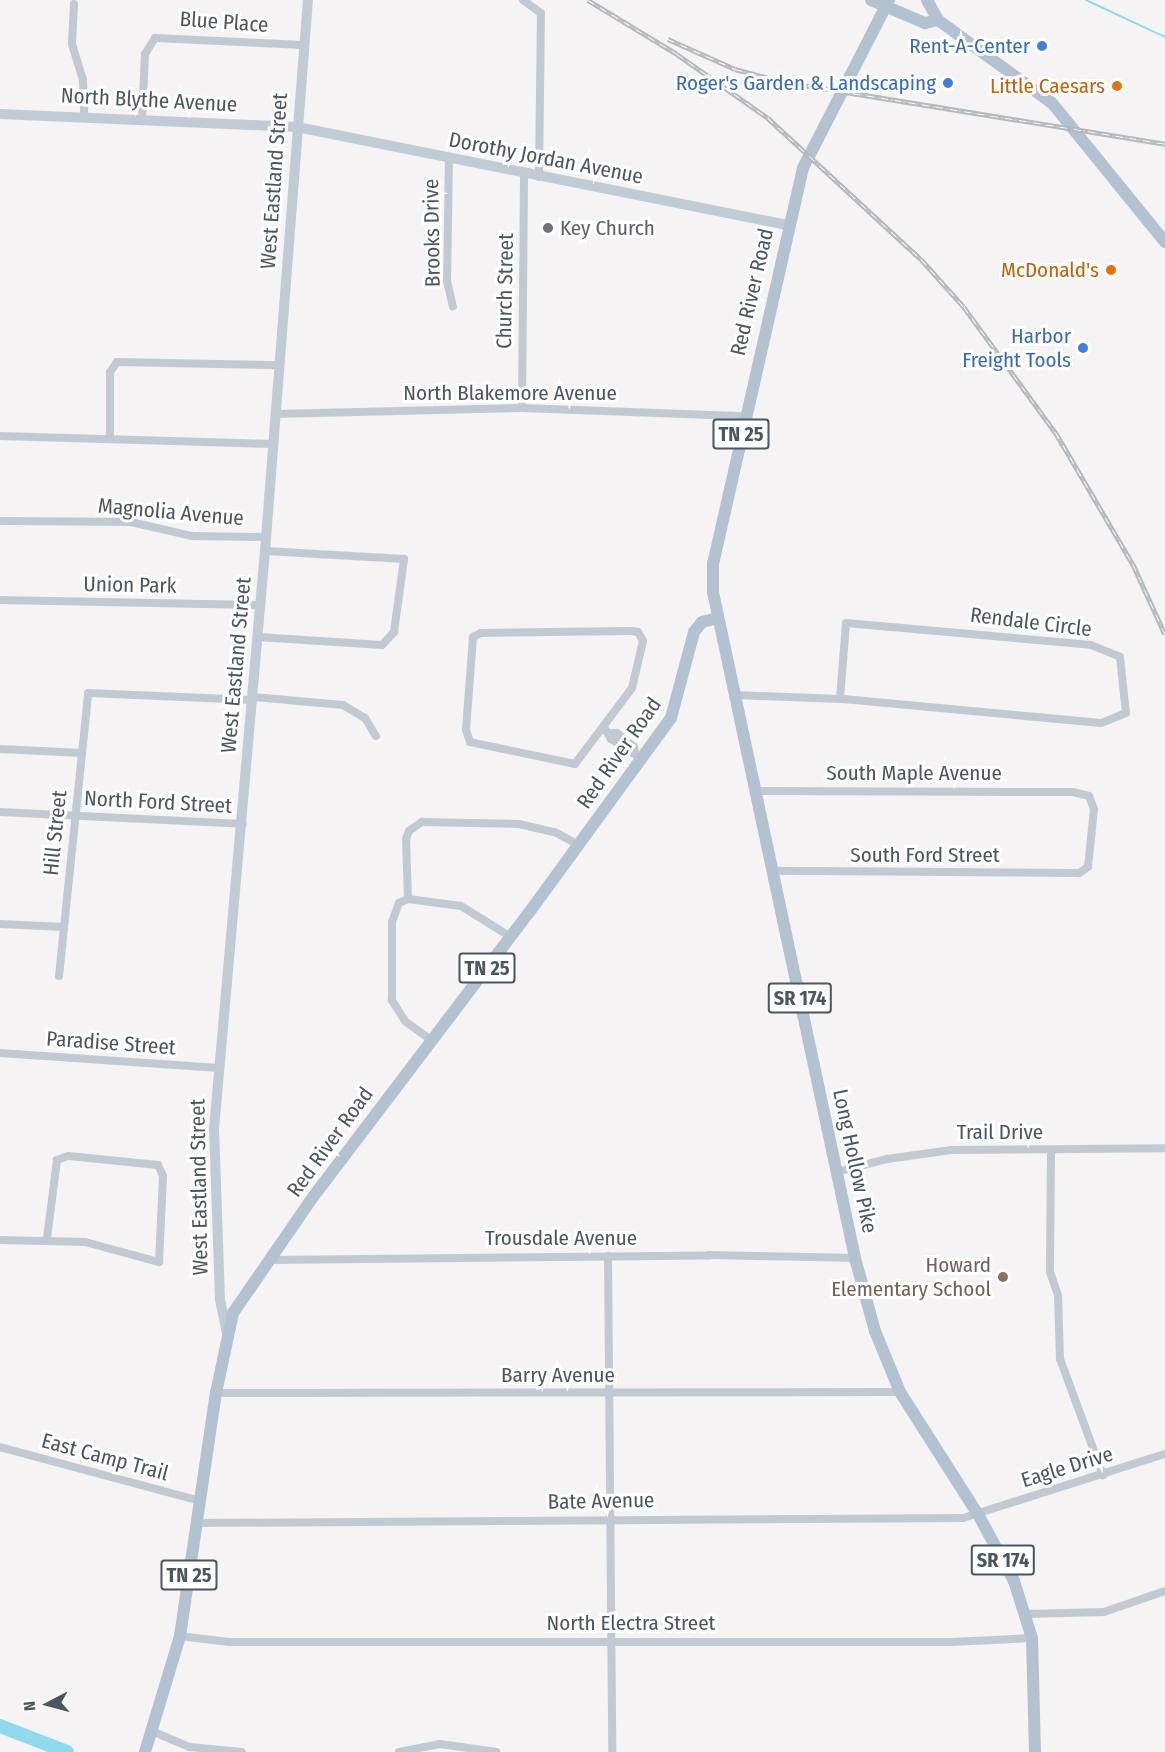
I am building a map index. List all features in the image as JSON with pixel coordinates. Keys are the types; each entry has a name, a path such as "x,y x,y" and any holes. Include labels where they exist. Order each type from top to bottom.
{"main road":[{"path":"871,0 888,2 925,23 938,20"},
{"path":"917,0 929,3 938,20 1052,103 1165,242"},
{"name":"Red River Road","path":"233,1313 268,1260 431,1040 511,937 677,705 694,632 702,622 718,618 713,562 787,225 808,153 888,2"},
{"name":"Long Hollow Pike","path":"718,618 855,1258 875,1331 900,1392 979,1516 1014,1581 1032,1638 1035,1752"},
{"name":"West Eastland Street","path":"216,1393 233,1313"},
{"name":"TN 25","path":"145,1752 154,1732 180,1636 216,1393"}],"street":[{"name":"West Eastland Street","path":"227,1333 220,1299 214,1153 219,1068 243,824 308,0"},
{"path":"523,0 541,13 539,177"},
{"path":"74,4 72,44 83,79 84,117"},
{"name":"Blue Place","path":"142,120 145,54 155,38 303,45"},
{"name":"North Blythe Avenue","path":"0,114 297,127"},
{"name":"Dorothy Jordan Avenue","path":"297,127 787,225"},
{"name":"Brooks Drive","path":"448,158 447,282 453,306"},
{"name":"Church Street","path":"522,408 524,174"},
{"path":"110,438 110,372 117,362 280,365"},
{"name":"North Blakemore Avenue","path":"276,414 522,408 745,416"},
{"path":"0,436 273,444"},
{"name":"Magnolia Avenue","path":"0,520 131,522 192,536 266,537"},
{"path":"258,637 382,645 394,632 404,559 265,551"},
{"name":"Union Park","path":"0,600 260,605"},
{"name":"Rendale Circle","path":"734,695 840,699 1101,723 1126,713 1120,657 1092,645 864,622 846,623 840,699"},
{"path":"638,632 642,641 638,674 607,730 575,764 470,742 466,730 473,637 481,633 638,632"},
{"name":"Hill Street","path":"59,976 88,693 253,699"},
{"path":"253,699 343,705 365,718 376,736"},
{"path":"607,730 617,733 634,747 639,756"},
{"path":"0,750 82,753"},
{"name":"South Maple Avenue","path":"755,791 1072,792 1089,796 1094,809 1088,867 1079,873"},
{"name":"North Ford Street","path":"0,812 243,824"},
{"path":"408,899 406,839 409,831 422,822 519,824 555,832 578,845"},
{"name":"South Ford Street","path":"771,871 1079,873"},
{"path":"431,1040 405,1021 392,1000 394,909 408,899 461,906 511,937"},
{"path":"0,924 64,927"},
{"name":"Paradise Street","path":"0,1053 219,1068"},
{"name":"Trail Drive","path":"837,1172 887,1159 951,1150 1165,1148"},
{"path":"1051,1150 1050,1272 1058,1295 1060,1359 1103,1475"},
{"path":"0,1240 47,1238 86,1242 159,1262 163,1176 158,1165 68,1156 57,1160 47,1238"},
{"path":"608,1256 611,1392 612,1752"},
{"name":"Trousdale Avenue","path":"268,1260 608,1256 855,1258"},
{"name":"Barry Avenue","path":"216,1393 900,1392"},
{"name":"East Camp Trail","path":"0,1447 200,1501"},
{"name":"Eagle Drive","path":"979,1516 1034,1494 1103,1475 1165,1454"},
{"name":"Bate Avenue","path":"197,1523 979,1516"},
{"path":"1026,1614 1104,1612 1165,1591"},
{"name":"North Electra Street","path":"180,1636 230,1642 952,1642 1032,1638"},
{"path":"154,1732 190,1747 242,1752"},
{"path":"399,1752 440,1744 496,1752"}],"waterway":[{"path":"1086,0 1165,37"},
{"path":"0,1726 67,1752"}],"railway":[{"path":"588,0 677,54 768,118 921,259 964,307 1056,433 1133,564 1165,634"},
{"path":"668,39 735,69 784,82 1165,144"}],"place":[{"name":"Rent-A-Center","path":"1042,46"},
{"name":"Roger's Garden & Landscaping","path":"948,83"},
{"name":"Little Caesars","path":"1117,86"},
{"name":"Key Church","path":"548,228"},
{"name":"McDonald's","path":"1111,270"},
{"name":"Harbor Freight Tools","path":"1083,348"},
{"name":"Howard Elementary School","path":"1003,1277"}]}
